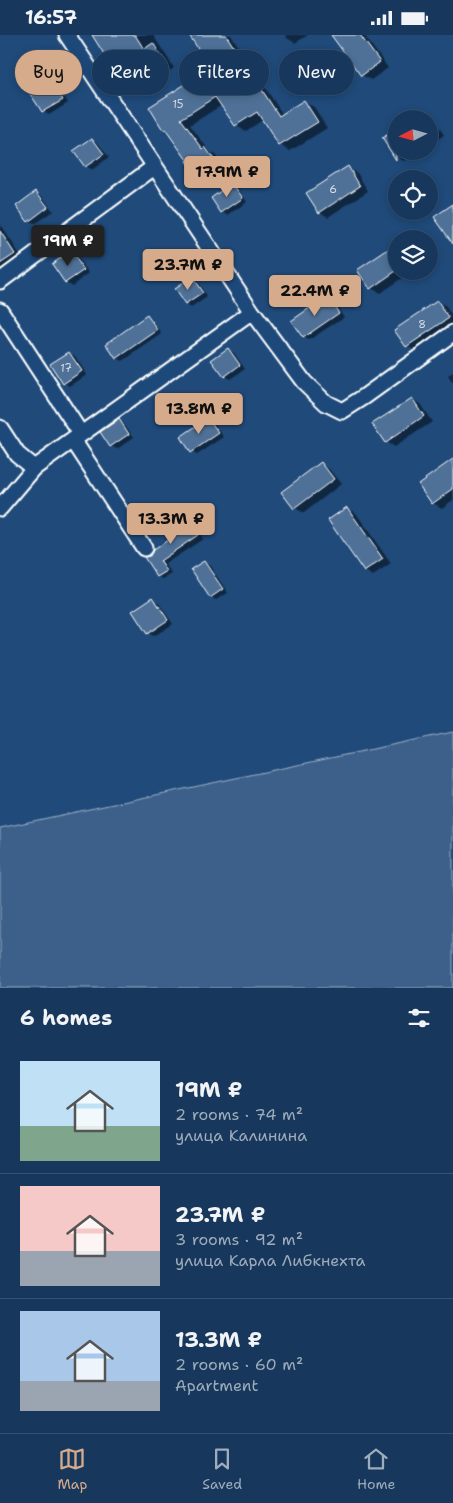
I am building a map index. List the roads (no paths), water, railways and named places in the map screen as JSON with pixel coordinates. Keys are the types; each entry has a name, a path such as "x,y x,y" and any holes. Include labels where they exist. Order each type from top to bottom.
{"street":[{"path":"67,35 252,312 304,382 326,403 342,411 453,333"},
{"path":"0,281 154,167"},
{"path":"0,310 144,548"},
{"path":"0,508 34,468 252,312"},
{"path":"0,428 17,454 34,468"}]}
